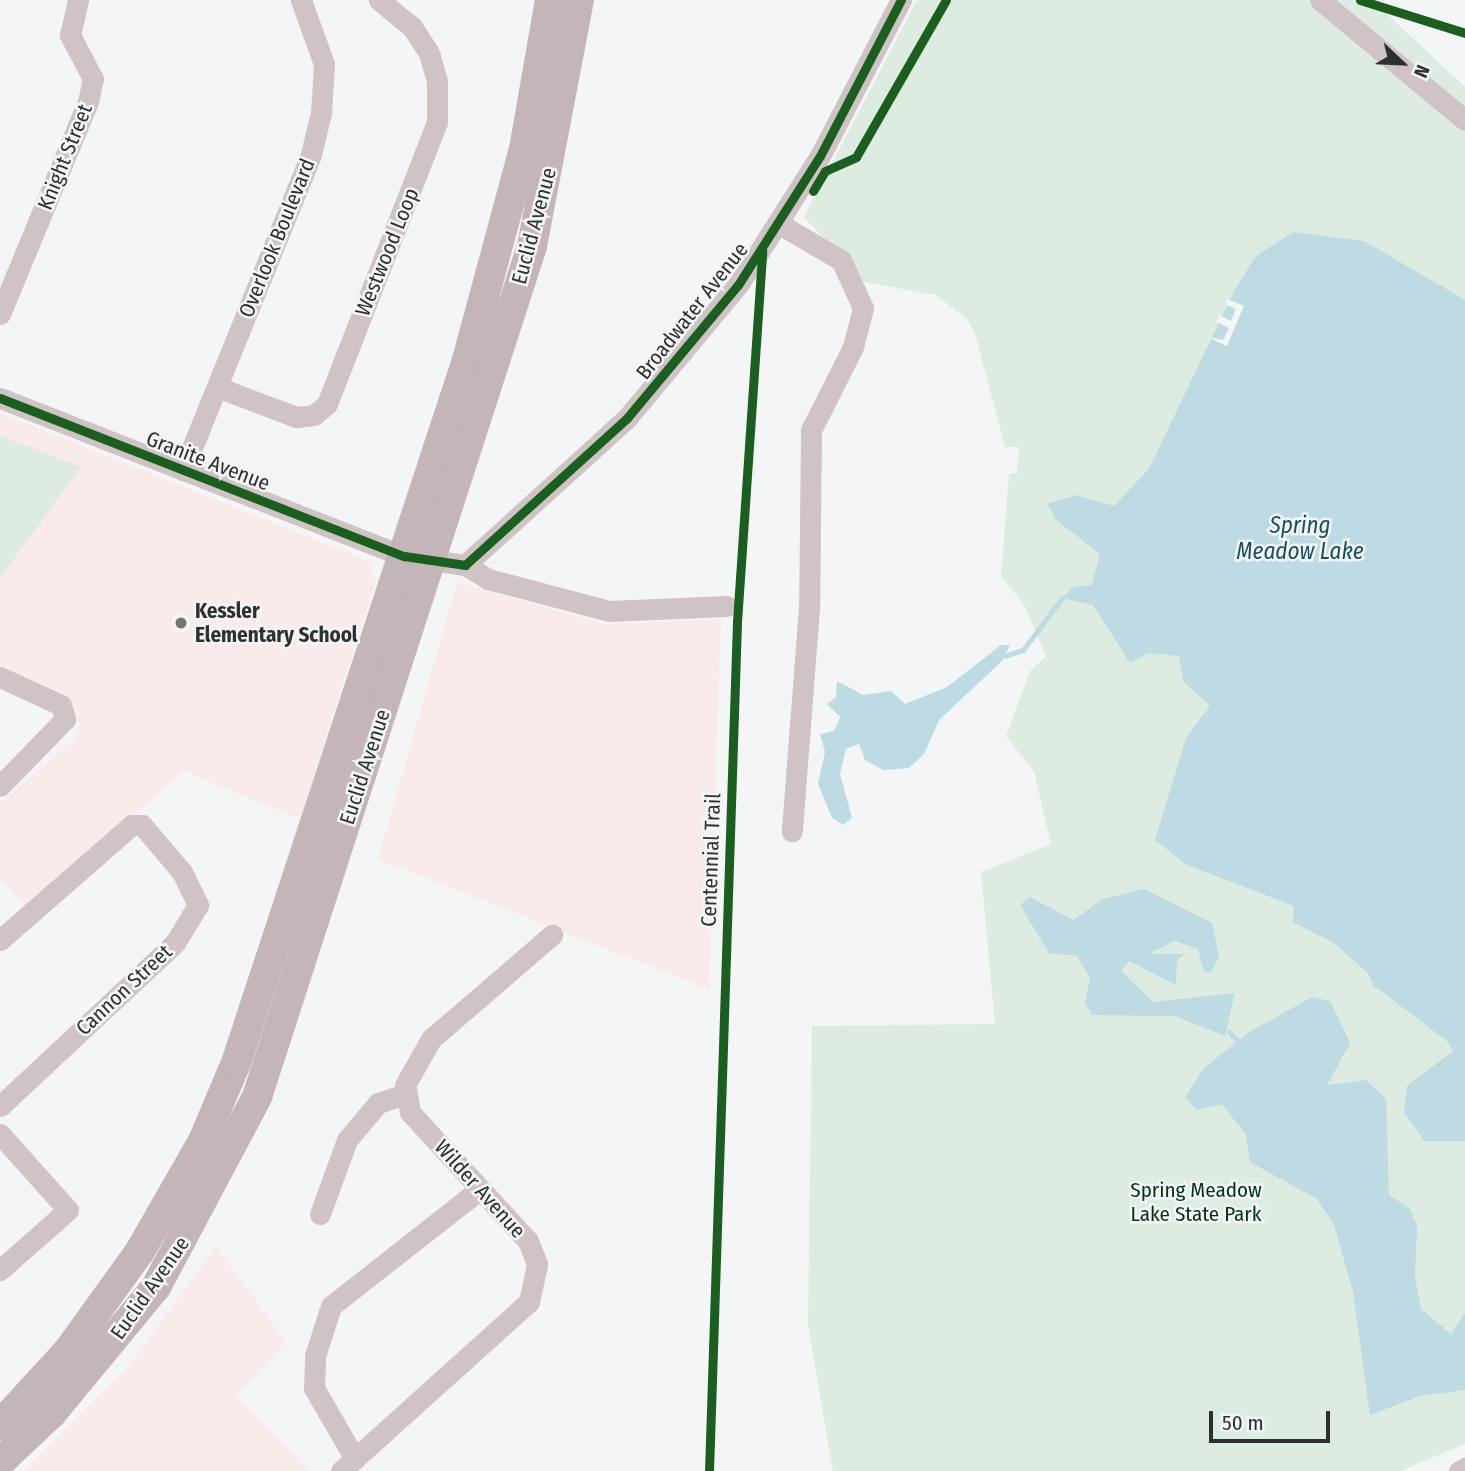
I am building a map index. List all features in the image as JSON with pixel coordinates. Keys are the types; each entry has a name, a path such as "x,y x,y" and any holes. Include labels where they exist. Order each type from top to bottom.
{"highway":[{"name":"Euclid Avenue","path":"0,1462 117,1338 188,1236 257,1097 294,992 417,559 524,149 550,0"},
{"name":"Euclid Avenue","path":"0,1424 68,1351 173,1197 236,1063 262,983 532,246 579,0"},
{"path":"262,983 294,992"}],"street":[{"name":"Knight Street","path":"0,314 88,102 93,79 70,35 78,0"},
{"name":"Westwood Loop","path":"217,387 296,418 314,415 327,404 437,122 437,81 429,53 412,27 379,0"},
{"name":"Broadwater Avenue","path":"465,565 627,418 781,225 901,0"},
{"path":"1320,0 1465,120"},
{"name":"Overlook Boulevard","path":"183,470 321,113 324,64 304,1"},
{"path":"781,225 841,260 863,308 853,347 811,430 809,608 792,831"},
{"name":"Granite Avenue","path":"0,398 417,559"},
{"path":"417,559 465,565 488,579 609,611 727,606"},
{"path":"0,677 61,705 65,719 0,786"},
{"name":"Cannon Street","path":"0,940 123,831 142,825 182,872 198,905 175,943 0,1106"},
{"path":"320,1214 346,1140 378,1103 407,1094 405,1085 431,1039 552,935"},
{"name":"Wilder Avenue","path":"348,1465 529,1302 537,1264 527,1241 410,1112 407,1094"},
{"path":"0,1134 68,1210 0,1270"},
{"path":"348,1465 314,1388 315,1356 331,1306 480,1189"},
{"path":"1459,1471 1465,1468"}],"shaded area":[{"name":"Kessler Elementary School","path":"0,413 368,561 376,580 299,819 184,771 27,909 0,878 0,803 75,739 81,725 52,689 0,666"},
{"path":"457,582 605,624 721,619 709,989 378,859"},
{"path":"216,1246 286,1342 236,1395 308,1471 24,1471 129,1366"}],"green space":[{"name":"Spring Meadow Lake State Park","path":"917,0 1372,0 1465,87 1465,1444 1400,1471 833,1471 808,1325 812,1026 995,1024 981,872 1051,844 1034,772 1006,736 1030,671 1046,657 1024,604 1001,577 1009,474 1017,473 1019,447 1005,447 976,337 967,319 936,295 864,282 804,217"},
{"path":"0,435 81,467 0,578"}],"water":[{"name":"Spring Meadow Lake","path":"1293,232 1364,241 1465,300 1465,1141 1425,1141 1404,1113 1407,1086 1453,1051 1447,1041 1373,985 1368,973 1334,943 1293,922 1294,906 1187,865 1155,840 1186,738 1210,706 1183,681 1179,656 1148,653 1130,663 1093,605 1062,598 1074,587 1092,585 1100,554 1055,519 1048,504 1075,495 1114,506 1149,469 1235,289 1256,256"},
{"path":"1001,645 1010,645 1002,661 939,720 924,754 909,768 883,770 865,760 859,744 846,749 840,774 852,818 843,825 832,818 818,784 825,752 820,734 834,731 840,717 827,704 836,697 837,681 863,695 891,691 905,704 947,687"},
{"path":"1144,889 1212,923 1219,957 1211,972 1204,972 1198,949 1175,941 1149,954 1184,954 1177,960 1176,985 1129,961 1121,971 1153,1002 1235,993 1225,1036 1175,1016 1092,1015 1085,1003 1090,978 1077,956 1049,953 1020,905 1030,897 1073,920 1103,899"},
{"path":"1312,997 1330,1001 1350,1043 1327,1085 1366,1080 1386,1099 1389,1195 1410,1209 1417,1226 1415,1276 1421,1309 1451,1334 1465,1313 1465,1390 1420,1396 1370,1415 1353,1292 1334,1225 1317,1199 1250,1162 1246,1135 1222,1104 1197,1110 1185,1098 1204,1068 1248,1033"}],"pier":[{"path":"1227,299 1244,306 1227,346 1207,337 1223,340 1229,328 1216,322 1219,315 1231,321 1236,309 1225,304"}],"waterway":[{"path":"1004,656 1023,650 1062,598"},
{"path":"1229,1032 1238,1041"}],"cycle path":[{"path":"0,398 404,556 465,565 627,418 738,285 820,156 901,0"},
{"path":"813,191 825,171 856,157 946,0"},
{"path":"1360,0 1465,33"},
{"name":"Centennial Trail","path":"709,1471 737,622 762,251"}],"place":[{"name":"Kessler Elementary School","path":"181,623"}]}
